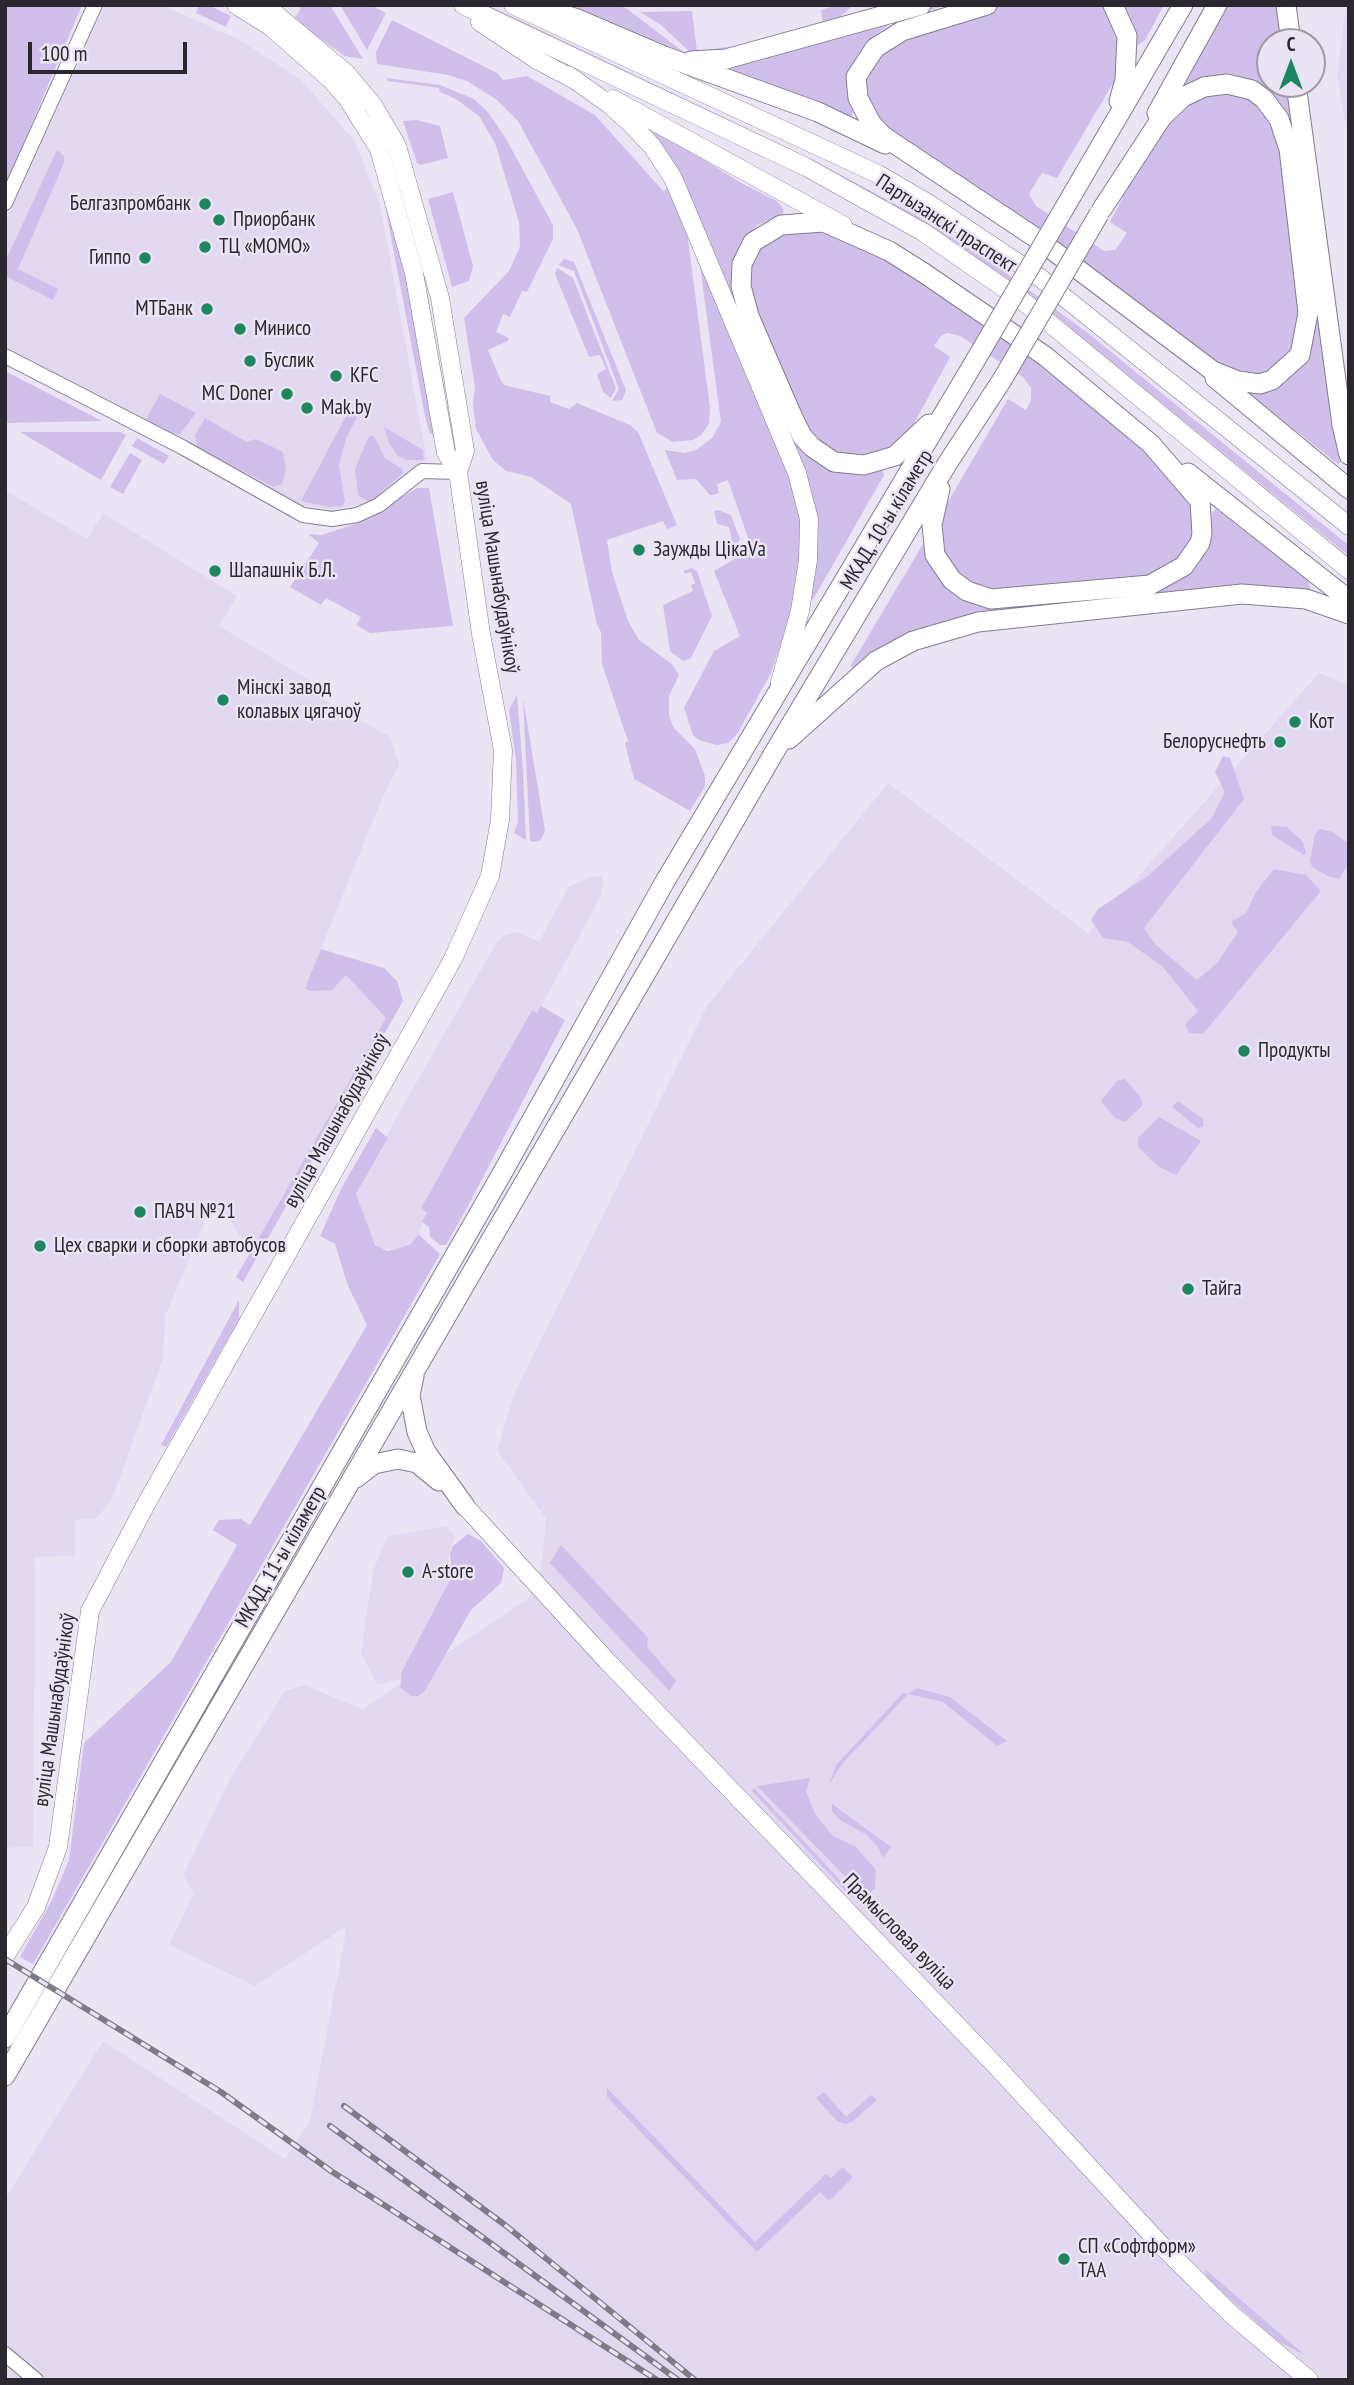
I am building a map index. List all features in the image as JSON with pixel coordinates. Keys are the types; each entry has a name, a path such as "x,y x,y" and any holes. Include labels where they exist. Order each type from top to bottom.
{"highway":[{"path":"531,5 575,18 664,56 818,112 918,160"},
{"path":"664,56 685,61 726,59 921,5"},
{"path":"987,5 891,37 867,57 856,76 858,99 871,123 918,160 1039,240 1213,371 1250,383 1272,380 1300,355 1307,327 1307,297 1289,149 1279,119 1264,99 1240,86 1216,84 1193,91 1162,117 1100,211"},
{"path":"1110,129 1125,80 1128,51 1124,26 1113,5"},
{"name":"МКАД, 10-ы кіламетр","path":"573,1049 664,883 1183,5"},
{"name":"МКАД, 10-ы кіламетр","path":"595,1059 947,464 1002,380 1217,5"},
{"path":"1286,5 1289,28"},
{"path":"1298,98 1343,433 1349,455"},
{"path":"952,399 895,456 864,465 834,462 802,436 754,328 739,274 747,252 764,232 790,223 824,222 889,251 1045,356 1151,444 1349,600"},
{"path":"1152,327 1349,489"},
{"path":"947,464 935,506 932,541 941,567 967,591 992,599 1007,600 1138,588 1161,581 1184,566 1200,543 1203,525 1203,512 1194,492 1151,444"},
{"path":"775,751 876,661 912,641 966,625 1027,614 1242,594 1306,599 1349,614"},
{"name":"МКАД, 11-ы кіламетр","path":"5,2038 573,1049"},
{"name":"МКАД, 11-ы кіламетр","path":"5,2077 595,1059"},
{"path":"417,1365 411,1395 417,1433 426,1452 465,1506"},
{"path":"347,1486 380,1462 405,1460 428,1470 465,1506"}],"main road":[{"name":"вуліца Машынабудаўнікоў","path":"5,1956 36,1907 58,1847 90,1611 145,1506 448,968 490,876 500,820 503,750 481,634 458,472 446,453 414,273 379,149 331,80 271,27 236,5"},
{"name":"вуліца Машынабудаўнікоў","path":"265,5 347,74 373,105 397,146 440,298 465,451 458,472"},
{"path":"461,5 489,30 889,251"},
{"name":"Партызанскі праспект","path":"461,5 806,167 923,232 1024,302 1349,570"},
{"name":"Партызанскі праспект","path":"513,5 878,174 931,205 1039,277 1349,526"},
{"path":"568,75 610,104 630,123 652,146 673,178 750,355 802,487 809,519 808,560 800,611 774,700"},
{"name":"Прамысловая вуліца","path":"465,1506 607,1661 998,2067 1163,2248 1232,2315 1308,2380"}],"street":[{"path":"5,203 95,5"},
{"path":"5,356 149,429 303,515 332,519 357,515 379,505 403,485 458,472"},
{"path":"5,2354 36,2380"}],"shaded area":[{"path":"5,5 82,5 5,187"},
{"path":"105,5 162,5 240,40 301,80 354,140 380,205 427,460 362,504 330,510 303,505 5,349 5,223"},
{"path":"199,5 208,5 231,16 226,27 196,13"},
{"path":"302,5 330,5 363,59 345,56 294,20"},
{"path":"340,5 371,5 386,13 367,50"},
{"path":"482,5 488,5 805,156 914,214 984,257 1088,333 1347,544 1349,556 1061,321 992,272"},
{"path":"572,5 617,5 626,8 685,53"},
{"path":"838,5 853,5 825,31 741,51 691,53 661,25 640,12 692,11 697,51 743,45 823,22 821,10"},
{"path":"937,5 947,5 892,22 866,42 852,68 853,114 850,117 732,70 732,66"},
{"path":"1000,5 1107,5 1118,22 1119,68 1115,80 1057,178 1042,173 1029,194 1036,206 1104,251 1115,250 1127,233 1110,222 1144,156 1162,129 1198,97 1224,92 1245,96 1266,112 1281,142 1300,276 1297,348 1267,373 1243,374 1222,367 925,158 875,119 864,91 868,63 907,34"},
{"path":"1123,5 1164,5 1145,40 1137,46 1130,16"},
{"path":"1227,5 1279,5 1281,28 1256,28 1256,98 1292,98 1343,461 1338,464 1243,389 1310,352 1314,330 1277,104 1185,84"},
{"path":"1346,5 1349,5 1349,143 1337,76"},
{"path":"392,20 497,73 503,80 527,76 595,115 664,192 670,182 684,209 710,408 709,424 701,435 693,440 673,442 657,433 577,229 518,121 497,100 467,81 448,75 377,64 376,52"},
{"path":"386,78 440,85 474,99 487,111 505,137 553,225 553,239 527,292 522,291 510,317 503,314 496,332 509,338 508,341 488,350 504,385 550,396 550,402 569,409 577,403 630,425 638,432 677,525 667,529 663,521 607,540 612,572 628,621 639,640 672,664 679,675 669,696 669,715 673,727 695,749 705,776 705,786 690,811 634,779 625,743 628,741 602,664 601,632 597,625 571,504 531,477 506,471 493,460 476,429 473,404 475,387 464,318 509,271 520,247 519,222 495,143 479,116 456,99 440,92 439,88 388,81"},
{"path":"417,120 440,126 448,158 421,165 417,163 403,121"},
{"path":"651,130 656,130 743,184 777,201 782,207 784,213 758,225 743,239 731,267 734,295 763,364 834,471 854,474 882,470 884,475 814,598 811,599 815,513 806,473 789,430"},
{"path":"57,150 64,156 64,163 18,269 58,289 53,300 5,276 5,262"},
{"path":"379,174 400,244 437,438 430,433 426,421"},
{"path":"453,192 473,266 469,281 452,287 428,199"},
{"path":"805,225 871,247 1037,357 1173,470 1199,512 1190,551 1161,574 1012,595 968,586 944,561 941,527 945,507 1008,399 1026,410 1031,401 1031,388 1023,377 960,336 947,333 941,336 934,346 950,357 903,444 875,456 836,455 812,438 748,299 746,269 762,241"},
{"path":"564,259 574,262 626,390 622,400 612,401 619,389 574,271 558,265"},
{"path":"703,264 783,446 804,529 793,608 771,673 737,734 728,743 717,745 699,740 693,735 684,708 714,651 740,636 714,571 747,552 749,541 728,480 717,484 719,493 710,495 696,479 677,480 665,450 685,453 696,450 712,438 721,422 700,266"},
{"path":"557,268 573,278 616,388 611,398 603,392 597,374 606,369 600,355 589,357 555,274"},
{"path":"5,371 102,421 5,423"},
{"path":"160,394 196,413 180,434 171,434 145,421"},
{"path":"359,413 346,439 339,465 345,501 342,506 329,507 301,501 347,414"},
{"path":"205,418 247,442 256,439 283,452 286,470 282,484 273,487 197,447 195,435"},
{"path":"384,427 423,450 424,460 406,460 397,455 389,443"},
{"path":"20,432 121,432 126,435 101,480"},
{"path":"369,436 374,436 385,458 402,469 403,473 374,500 368,502 358,495 355,469"},
{"path":"137,438 169,456 164,464 132,446"},
{"path":"130,453 142,460 123,494 110,487"},
{"path":"417,488 429,488 453,626 370,633 356,625 361,617 326,598 321,605 290,587 319,543 308,534 322,535 361,522"},
{"path":"5,490 87,539 103,513 237,596 219,626 309,680 304,688 390,737 399,765 381,801 305,988 346,975 387,1018 254,1247 241,1239 232,1223 210,1210 166,1314 162,1361 112,1499 97,1518 75,1520 75,1556 35,1557 33,1846 5,1848"},
{"path":"1216,509 1308,580 1311,590 1265,586 1211,587 1002,612 853,669 851,665 923,544 988,608 1011,609 1169,586 1183,577 1211,537 1212,513"},
{"path":"714,511 731,515 740,539 733,553 728,547 732,540 729,527 717,524"},
{"path":"691,568 697,571 712,616 691,658 683,661 670,651 663,605 693,591 691,585 695,583 691,572 685,574 683,571"},
{"path":"1319,673 1349,685 1349,2380 5,2380 5,2199 103,2041 285,2159 310,2121 347,1926 255,1986 169,1945 194,1893 183,1875 230,1779 285,1691 304,1685 363,1709 529,1598 542,1565 546,1518 497,1451 514,1394 707,1006 888,783 1088,933"},
{"path":"517,695 526,840 514,833 518,822 516,760 509,710"},
{"path":"523,698 545,830 541,840 535,842 530,841"},
{"path":"1223,756 1230,758 1244,799 1144,928 1155,944 1197,980 1217,963 1238,932 1231,922 1246,913 1256,892 1274,869 1306,875 1321,891 1203,1034 1189,1033 1185,1024 1198,1011 1163,967 1128,942 1103,938 1091,920 1098,909 1149,875 1212,818 1225,792 1215,772"},
{"path":"1271,826 1287,827 1303,842 1306,853 1304,855 1272,835"},
{"path":"1320,829 1333,832 1349,844 1349,863 1339,879 1312,867 1310,861 1315,834"},
{"path":"603,876 601,896 537,1014 533,1011 421,1208 427,1213 418,1234 411,1243 396,1249 380,1249 370,1235 356,1194 388,1139 386,1137 396,1118 497,942 503,936 518,932 539,942 568,887 591,877"},
{"path":"321,949 384,968 397,981 403,1001 243,1282 236,1277 386,1018 346,975 332,990 310,991 305,988"},
{"path":"541,1006 565,1020 468,1206 446,1245 440,1245 430,1237 429,1227 422,1222 427,1213 421,1208 532,1010 537,1013"},
{"path":"1125,1079 1140,1096 1143,1105 1125,1122 1115,1118 1101,1101 1117,1081"},
{"path":"1178,1101 1203,1119 1203,1127 1198,1128 1172,1107"},
{"path":"1159,1117 1201,1141 1176,1175 1159,1167 1138,1147 1138,1138"},
{"path":"376,1128 388,1138 356,1194 375,1245 387,1251 396,1249 411,1244 418,1234 440,1254 33,1964 20,1957 52,1900 69,1860 84,1743 171,1662 237,1545 213,1530 219,1520 241,1519 250,1525 367,1325 348,1286 335,1244 320,1236 341,1189"},
{"path":"239,1300 239,1319 166,1447 161,1445"},
{"path":"447,1526 455,1537 448,1556 451,1579 400,1679 377,1685 361,1653 373,1571 387,1537"},
{"path":"468,1534 481,1541 504,1568 501,1583 471,1610 424,1692 411,1696 400,1687 402,1671 452,1576 450,1553 453,1546"},
{"path":"561,1545 648,1638 647,1647 676,1681 669,1691 550,1563"},
{"path":"917,1688 950,1697 1007,1741 997,1746 943,1702 908,1694"},
{"path":"903,1693 908,1694 841,1765 829,1785 836,1765"},
{"path":"810,1778 806,1791 815,1814 833,1836 856,1847 876,1870 875,1888 865,1897 757,1786"},
{"path":"754,1788 856,1897 850,1896 752,1791"},
{"path":"832,1804 891,1847 883,1858 878,1847 867,1835 840,1820 832,1811"},
{"path":"607,2088 755,2242 826,2174 831,2178 843,2167 853,2177 829,2201 820,2192 757,2252 607,2097"},
{"path":"824,2092 846,2117 871,2095 877,2100 852,2122 845,2124 837,2121 816,2098"},
{"path":"1205,2269 1306,2356 1276,2340 1206,2277"}],"railway":[{"path":"5,1959 221,2092 331,2171 657,2380"},
{"path":"344,2106 505,2225 695,2380"},
{"path":"330,2126 678,2380"}],"place":[{"name":"Белгазпромбанк","path":"205,204"},
{"name":"Приорбанк","path":"219,220"},
{"name":"ТЦ «МОМО»","path":"205,247"},
{"name":"Гиппо","path":"145,258"},
{"name":"МТБанк","path":"207,309"},
{"name":"Минисо","path":"240,329"},
{"name":"Буслик","path":"250,361"},
{"name":"KFC","path":"336,376"},
{"name":"MC Doner","path":"287,394"},
{"name":"Mak.by","path":"307,408"},
{"name":"Заужды ЦікаVа","path":"639,550"},
{"name":"Шапашнік Б.Л.","path":"215,571"},
{"name":"Мінскі завод колавых цягачоў","path":"223,700"},
{"name":"Кот","path":"1295,722"},
{"name":"Белоруснефть","path":"1280,742"},
{"name":"Продукты","path":"1244,1051"},
{"name":"ПАВЧ №21","path":"140,1212"},
{"name":"Цех сварки и сборки автобусов","path":"40,1246"},
{"name":"Тайга","path":"1188,1289"},
{"name":"А-store","path":"408,1572"},
{"name":"СП «Софтформ» ТАА","path":"1064,2259"}]}
